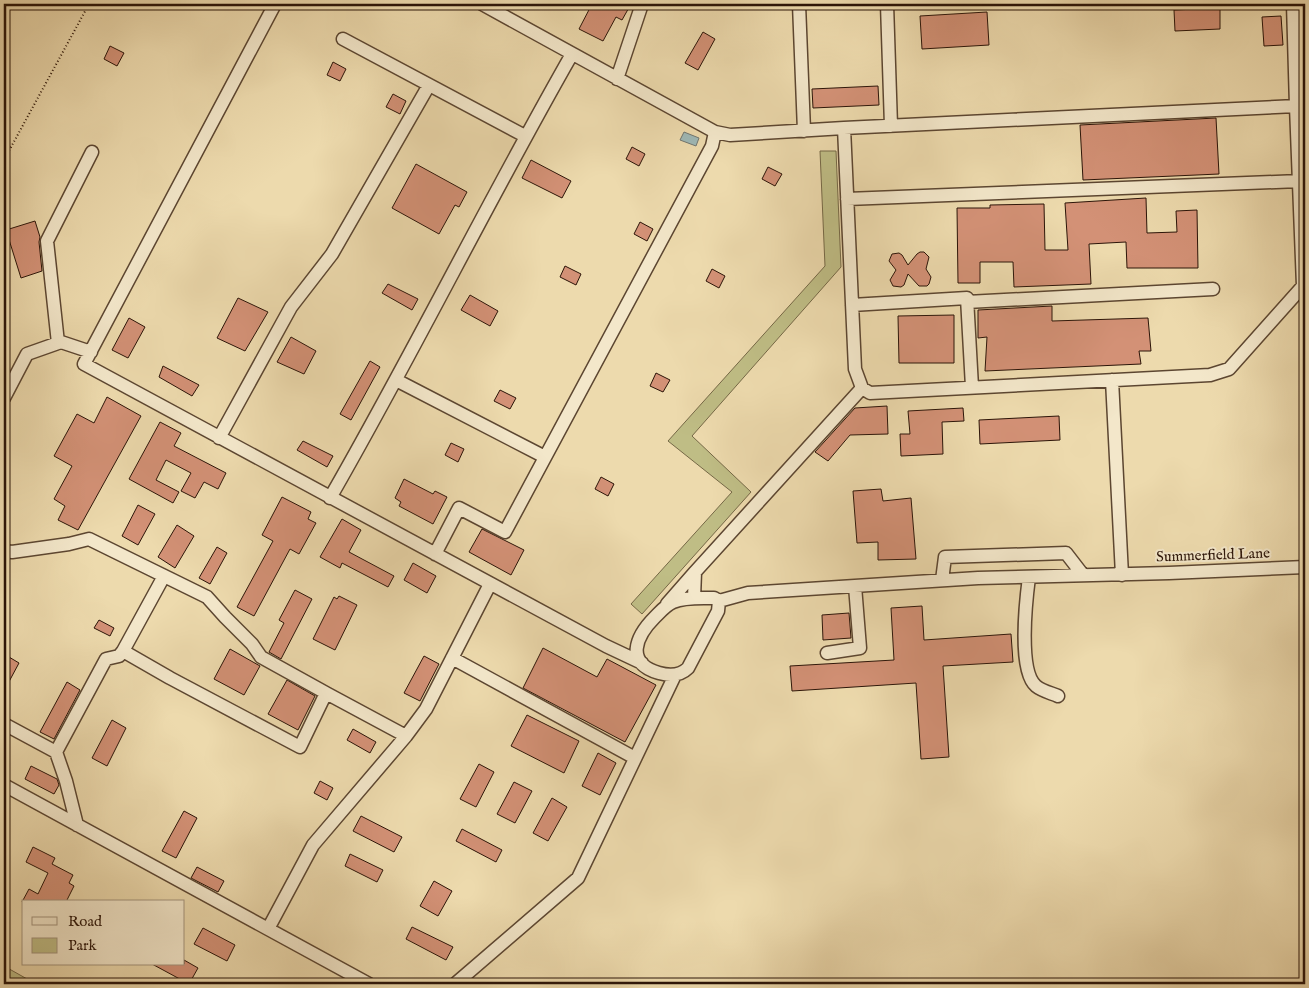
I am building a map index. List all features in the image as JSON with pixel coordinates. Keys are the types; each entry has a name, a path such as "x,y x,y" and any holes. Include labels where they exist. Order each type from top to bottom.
{"street":[{"path":"275,4 84,364 490,584 606,646 642,663 651,670 675,675 683,673 688,668 718,612 718,601 714,598 694,598 675,601 666,606"},
{"path":"482,4 715,132 730,135 1296,106"},
{"path":"617,79 642,4"},
{"path":"799,4 804,131"},
{"path":"887,4 892,126"},
{"path":"844,128 855,369 862,388 870,393 1210,375 1229,369 1304,286 1293,4"},
{"path":"343,39 525,136"},
{"path":"330,498 396,380 525,136 572,54"},
{"path":"219,438 291,307 332,254 429,85"},
{"path":"435,554 459,508 505,532 712,146 715,132"},
{"path":"58,343 47,241 92,152"},
{"path":"847,199 1299,181"},
{"path":"967,302 1213,289"},
{"path":"852,305 967,298 972,387"},
{"path":"4,398 27,354 61,342 90,352"},
{"path":"396,380 545,457"},
{"path":"1112,380 1122,575"},
{"path":"606,646 622,651 627,650 862,388"},
{"path":"4,551 12,552 50,547 89,539 207,597 224,617 252,644 261,657 406,736"},
{"path":"942,580 945,557 954,556 1066,553 1083,576"},
{"name":"Summerfield Lane","path":"718,601 748,593 942,580 1305,567"},
{"path":"694,598 695,572"},
{"path":"56,752 106,659 119,656 123,651 164,576"},
{"path":"1029,577 1024,613 1027,672 1036,686 1058,696"},
{"path":"268,930 313,845 406,736 426,708 490,584"},
{"path":"827,653 860,648 855,586"},
{"path":"642,663 637,654 637,643 644,629"},
{"path":"123,651 170,678 300,746 326,693"},
{"path":"452,658 635,758"},
{"path":"455,984 578,878 675,675"},
{"path":"4,724 56,752 66,780 77,825"},
{"path":"4,785 369,984"}],"path":[{"path":"4,160 90,4"}],"green space":[{"path":"820,151 836,151 841,267 692,436 751,492 642,614 631,604 732,492 668,441 825,266"},
{"path":"4,966 36,984 7,984 4,982"}],"water":[{"path":"684,132 699,138 696,146 680,140"}],"building":[{"path":"592,4 631,4 622,20 616,17 603,41 579,29"},
{"path":"1220,8 1220,29 1175,31 1174,10"},
{"path":"987,12 989,45 922,49 920,16"},
{"path":"1281,16 1283,45 1264,46 1262,17"},
{"path":"703,32 715,39 698,70 685,63"},
{"path":"110,46 124,53 117,66 104,59"},
{"path":"333,62 346,69 340,81 327,75"},
{"path":"878,86 879,105 813,108 812,89"},
{"path":"393,94 406,101 400,114 386,107"},
{"path":"1216,118 1219,174 1083,180 1080,125"},
{"path":"632,147 645,154 639,166 626,159"},
{"path":"531,160 571,181 562,198 522,178"},
{"path":"416,164 467,192 459,207 455,205 439,234 392,208"},
{"path":"768,167 782,174 775,186 762,179"},
{"path":"1146,198 1147,233 1177,232 1176,211 1197,210 1198,268 1127,268 1126,242 1089,244 1091,284 1014,287 1013,262 980,262 980,283 958,283 957,208 990,208 990,205 1044,204 1045,250 1068,250 1065,203"},
{"path":"35,221 40,237 42,271 21,278 6,230"},
{"path":"640,222 653,229 647,241 634,234"},
{"path":"920,252 924,252 929,257 926,269 931,277 929,284 927,286 919,286 908,274 904,285 901,287 893,286 890,280 896,270 889,261 892,254 899,253 902,255 908,265"},
{"path":"565,266 581,274 576,285 560,277"},
{"path":"712,269 725,276 719,288 706,281"},
{"path":"388,284 418,299 412,310 382,293"},
{"path":"470,295 498,311 490,326 461,310"},
{"path":"238,298 268,312 245,351 217,338"},
{"path":"1052,306 1052,321 1148,318 1151,351 1139,351 1141,364 985,371 987,337 978,338 978,310"},
{"path":"954,315 954,363 899,363 898,316"},
{"path":"129,318 145,327 128,358 112,350"},
{"path":"291,337 316,351 304,374 277,362"},
{"path":"370,361 380,367 351,420 340,414"},
{"path":"163,366 199,385 192,396 159,377"},
{"path":"656,373 670,380 663,392 650,386"},
{"path":"500,390 516,398 510,409 494,401"},
{"path":"107,397 141,416 78,530 58,520 65,506 54,499 72,466 54,456 77,414 94,423"},
{"path":"887,406 888,434 850,435 828,461 815,452 855,408"},
{"path":"963,408 964,421 942,422 943,454 901,456 900,434 910,434 908,411"},
{"path":"1059,416 1060,440 980,444 979,420"},
{"path":"160,422 181,433 174,446 226,473 218,489 204,482 195,498 181,491 191,473 166,460 156,480 179,492 173,503 129,479"},
{"path":"303,441 333,456 327,467 297,450"},
{"path":"451,443 464,449 458,462 445,455"},
{"path":"601,477 614,484 608,496 595,489"},
{"path":"404,479 433,494 435,491 447,497 433,524 399,506 401,502 395,498"},
{"path":"881,489 883,501 911,498 916,559 878,560 878,542 857,543 853,491"},
{"path":"282,497 311,512 308,519 316,523 299,554 290,549 254,616 237,607 273,541 262,535"},
{"path":"138,505 155,514 138,545 122,536"},
{"path":"342,519 361,530 349,552 394,576 388,587 342,563 340,568 320,557"},
{"path":"177,525 194,536 175,568 158,557"},
{"path":"482,529 524,550 511,575 469,552"},
{"path":"217,547 227,553 210,584 199,578"},
{"path":"413,563 436,576 427,593 404,580"},
{"path":"295,590 312,599 281,659 269,652 284,623 279,620"},
{"path":"339,596 357,605 335,650 313,639 334,597 337,599"},
{"path":"922,606 924,640 1011,634 1013,662 943,666 949,757 921,759 916,683 792,691 790,666 894,660 891,608"},
{"path":"849,613 851,638 823,640 822,615"},
{"path":"99,620 114,628 110,636 94,628"},
{"path":"543,648 597,677 607,659 656,685 625,742 523,688"},
{"path":"230,649 260,666 244,695 214,679"},
{"path":"424,656 439,664 420,701 404,693"},
{"path":"9,657 19,663 4,691 4,667"},
{"path":"287,680 315,696 298,730 268,714"},
{"path":"67,682 80,690 54,739 40,732"},
{"path":"527,715 579,741 564,773 511,746"},
{"path":"112,720 126,728 107,766 92,758"},
{"path":"353,729 376,742 370,753 347,740"},
{"path":"598,753 616,763 600,795 582,786"},
{"path":"479,764 494,772 476,807 460,799"},
{"path":"31,766 57,779 59,785 54,794 25,779"},
{"path":"320,781 333,788 327,800 314,793"},
{"path":"514,782 532,791 515,823 497,814"},
{"path":"552,798 567,807 548,841 533,833"},
{"path":"184,811 197,818 176,858 162,851"},
{"path":"361,816 402,837 394,852 353,831"},
{"path":"462,829 502,850 496,862 456,841"},
{"path":"33,847 55,858 52,864 73,875 69,883 74,886 67,900 23,900 29,889 38,894 48,873 26,862"},
{"path":"350,854 383,870 377,882 345,866"},
{"path":"197,867 224,881 218,892 191,878"},
{"path":"434,881 452,891 438,916 420,906"},
{"path":"412,927 453,947 446,960 406,939"},
{"path":"203,928 235,945 227,961 194,944"},
{"path":"185,961 198,968 189,984 156,966 185,966"}]}
